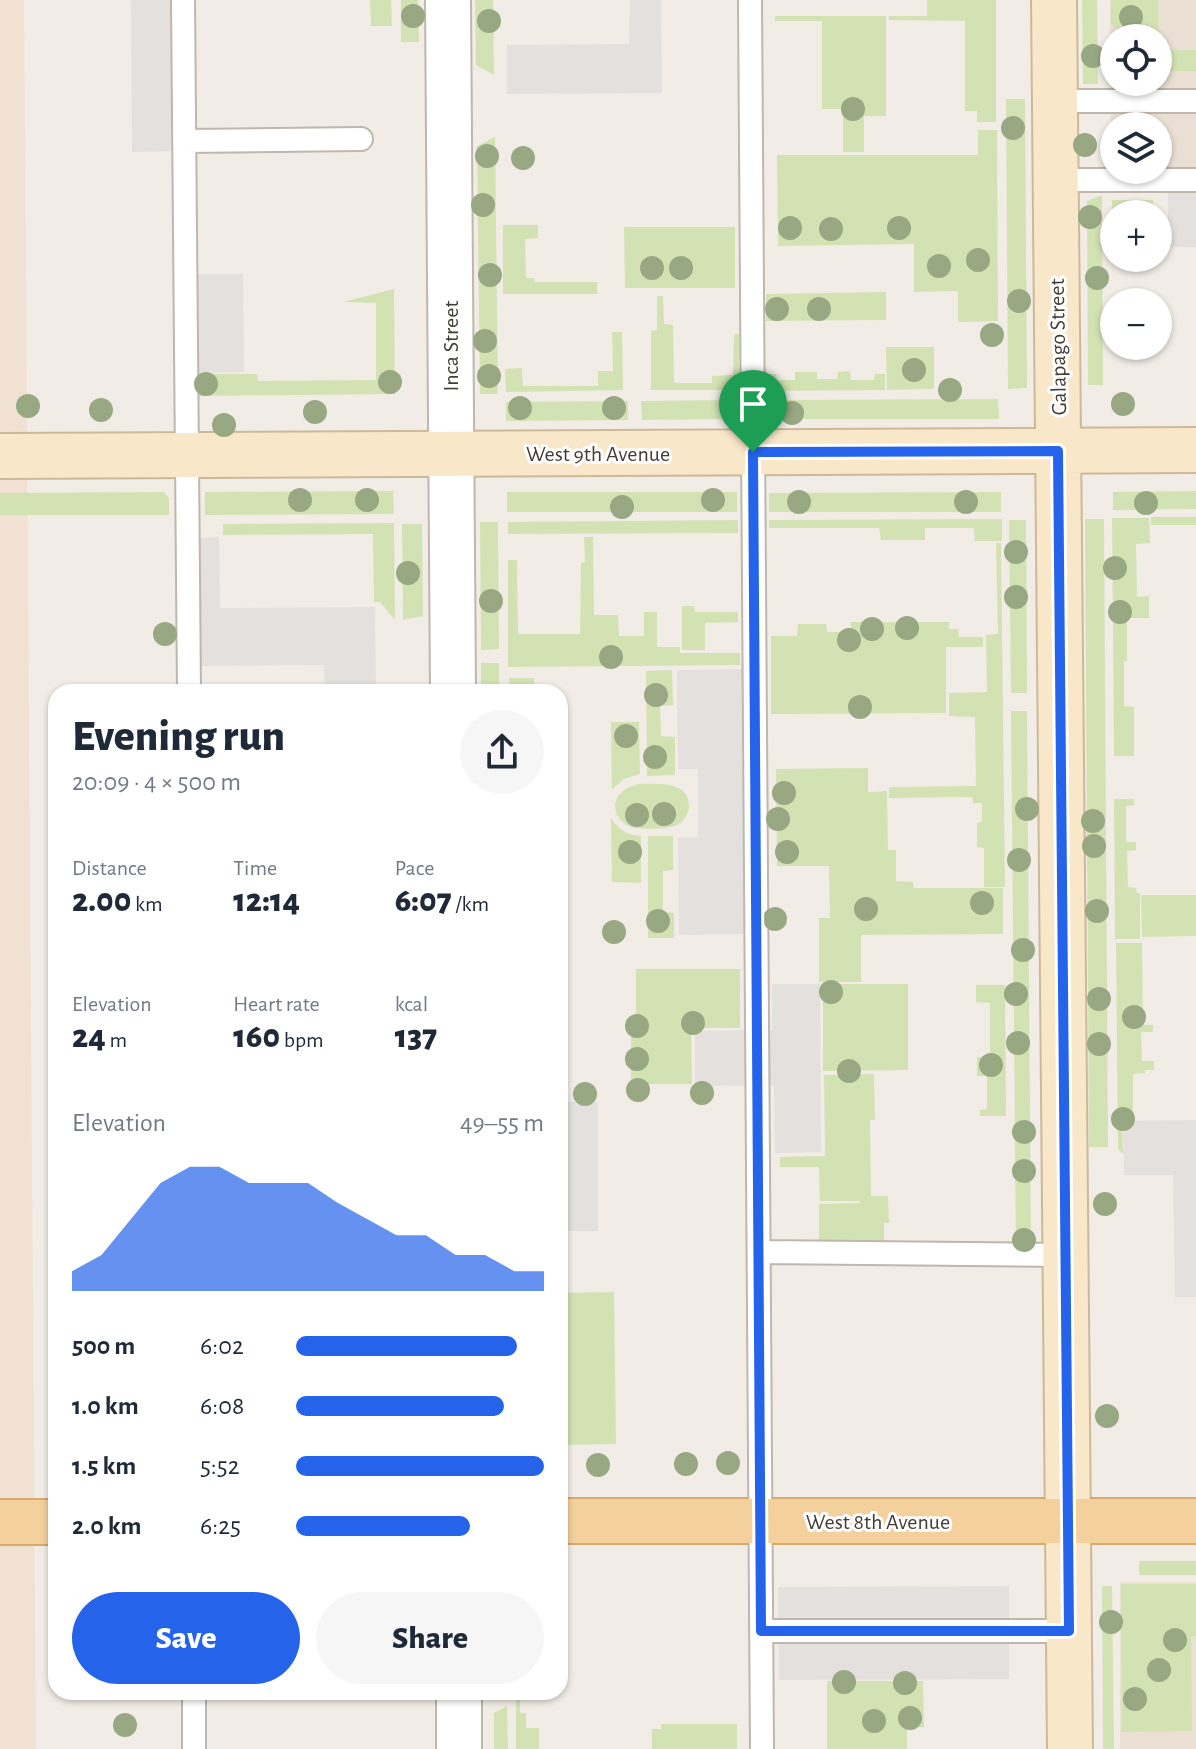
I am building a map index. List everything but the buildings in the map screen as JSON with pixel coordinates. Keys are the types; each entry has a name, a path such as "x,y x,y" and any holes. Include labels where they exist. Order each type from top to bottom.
{"main road":[{"name":"West 8th Avenue","path":"568,1521 1196,1521"},
{"path":"0,1522 48,1522"}],"street":[{"name":"Inca Street","path":"448,0 453,684"},
{"name":"Galapago Street","path":"1054,0 1070,1749"},
{"name":"West 9th Avenue","path":"0,456 1196,450"},
{"path":"459,1700 459,1749"}],"lane":[{"path":"183,0 189,684"},
{"path":"750,0 762,1749"},
{"path":"1055,101 1196,101"},
{"path":"185,141 361,139"},
{"path":"1055,180 1196,180"},
{"path":"759,1252 1065,1255"},
{"path":"761,1631 1069,1631"},
{"path":"194,1700 194,1749"}],"shaded area":[{"path":"0,0 24,0 36,1749 0,1749"},
{"path":"131,0 188,0 190,151 132,152"},
{"path":"630,0 661,0 662,93 507,94 507,45 629,44"},
{"path":"1110,0 1196,0 1196,170 1172,170 1172,112 1111,112 1111,96 1172,96 1172,24 1110,24"},
{"path":"1196,175 1196,247 1172,247 1172,200 1168,200 1168,184 1172,184 1172,176"},
{"path":"183,274 243,274 244,372 184,373"},
{"path":"219,537 220,608 375,607 376,684 325,684 324,665 198,666 197,538"},
{"path":"747,669 749,934 679,935 678,838 698,837 698,769 678,769 677,670"},
{"path":"772,984 820,984 821,1152 775,1153 774,1085 695,1086 695,1031 772,1030"},
{"path":"568,1102 598,1102 598,1231 568,1231"},
{"path":"1196,1120 1196,1297 1175,1297 1173,1175 1124,1175 1123,1121"},
{"path":"1120,1582 1196,1582 1196,1749 1120,1749"},
{"path":"1009,1586 1009,1679 779,1680 778,1587"}],"green space":[{"path":"370,0 391,0 392,26 371,26"},
{"path":"401,0 418,0 419,42 401,42"},
{"path":"475,0 493,0 494,75 476,65"},
{"path":"927,0 996,0 996,122 977,122 977,111 965,111 965,21 889,20 889,16 927,16"},
{"path":"1082,0 1097,0 1098,84 1083,84"},
{"path":"1111,0 1158,0 1158,24 1111,24"},
{"path":"775,16 886,16 886,116 864,116 864,152 843,152 843,109 822,109 822,21 775,21"},
{"path":"1172,50 1196,50 1196,71 1172,71"},
{"path":"1006,99 1025,99 1027,388 1008,389"},
{"path":"978,130 997,130 998,321 958,322 958,291 914,292 914,244 778,246 777,155 978,155"},
{"path":"495,137 498,394 480,394 477,146"},
{"path":"1102,195 1100,360 1103,360 1103,385 1088,385 1087,201"},
{"path":"503,225 538,225 538,238 525,239 526,278 534,278 534,282 597,282 597,294 503,294"},
{"path":"624,227 735,227 735,288 625,288"},
{"path":"394,289 395,394 192,396 192,374 257,374 258,381 376,380 376,303 343,302"},
{"path":"886,292 886,320 766,321 766,294"},
{"path":"657,296 663,296 664,324 673,325 674,383 712,383 712,376 733,375 734,334 739,334 739,390 651,390 651,331 657,330"},
{"path":"612,332 622,332 623,390 506,392 505,369 522,368 523,386 598,386 598,371 613,371"},
{"path":"886,347 934,347 934,389 887,390"},
{"path":"850,371 851,380 874,380 875,374 885,374 885,390 767,391 767,374 776,374 777,380 795,380 795,372 817,372 817,379 837,379 838,372"},
{"path":"998,399 999,419 770,419 770,400"},
{"path":"741,400 741,406 732,419 642,420 641,401"},
{"path":"628,401 628,420 506,421 506,402"},
{"path":"393,491 394,514 205,515 205,492"},
{"path":"1196,491 1196,509 1113,510 1113,492"},
{"path":"164,492 169,498 169,515 0,515 0,493"},
{"path":"507,492 737,492 737,512 507,512"},
{"path":"1001,492 1001,512 769,512 769,493"},
{"path":"1151,517 1196,517 1196,525 1151,525"},
{"path":"1112,518 1149,518 1150,543 1136,544 1137,597 1149,596 1149,618 1127,618 1127,661 1124,661 1124,706 1134,707 1134,756 1114,756"},
{"path":"1002,519 1002,541 975,541 974,528 925,528 925,540 881,540 879,528 769,528 769,520"},
{"path":"1085,519 1104,519 1108,1147 1089,1147"},
{"path":"738,520 738,533 508,534 508,522"},
{"path":"1009,520 1026,520 1027,693 1011,693"},
{"path":"480,522 498,522 499,649 481,650"},
{"path":"394,523 395,620 380,602 374,602 373,534 223,535 223,524"},
{"path":"402,524 422,524 423,616 403,620"},
{"path":"584,537 593,537 594,615 618,615 619,636 644,636 644,612 657,612 657,647 680,647 680,653 740,653 740,665 508,667 508,560 517,560 518,634 580,634"},
{"path":"996,543 1001,543 1005,887 984,887 984,848 977,847 977,823 982,822 982,803 973,803 972,797 889,798 889,787 976,786 975,717 949,716 949,693 987,692 986,635 998,634"},
{"path":"682,606 694,606 695,612 738,612 738,622 705,623 705,650 682,650"},
{"path":"851,622 949,622 949,629 958,629 959,637 983,637 983,647 946,647 946,713 771,714 771,636 797,636 798,624 826,624 827,632 851,632"},
{"path":"481,663 499,663 499,684 481,684"},
{"path":"672,670 673,705 660,706 661,736 675,737 675,775 647,776 646,671"},
{"path":"509,678 534,678 534,684 509,684"},
{"path":"1011,711 1027,711 1031,1248 1016,1247"},
{"path":"611,722 639,722 640,774 624,779 612,789"},
{"path":"868,768 868,792 887,791 888,850 896,850 896,881 913,882 914,888 1003,888 1003,934 861,935 861,982 819,982 819,918 830,918 829,866 777,866 776,769"},
{"path":"639,784 671,785 684,792 689,807 685,818 676,825 664,828 636,828 625,824 617,815 615,803 620,794"},
{"path":"1114,799 1134,799 1134,805 1126,806 1126,842 1136,842 1136,850 1127,851 1128,887 1136,888 1140,893 1140,939 1115,939"},
{"path":"611,818 624,831 641,836 641,883 612,882"},
{"path":"648,836 673,836 673,870 663,871 663,912 674,913 674,938 648,938"},
{"path":"1141,895 1196,895 1196,936 1142,937"},
{"path":"1116,943 1142,943 1143,1025 1153,1025 1153,1032 1141,1032 1142,1061 1154,1061 1154,1070 1133,1074 1133,1118 1122,1119 1123,1154 1118,1149"},
{"path":"636,969 740,969 740,1028 691,1028 692,1084 631,1084 631,1033 636,1033"},
{"path":"823,984 908,984 908,1070 823,1071"},
{"path":"976,985 1005,985 1006,1116 980,1116 980,1110 987,1109 987,1076 977,1076 977,1057 990,1057 990,1003 976,1002"},
{"path":"874,1074 875,1120 870,1120 871,1196 888,1196 889,1223 884,1223 884,1244 819,1248 819,1204 860,1201 820,1201 819,1167 780,1167 780,1157 825,1156 824,1075"},
{"path":"614,1292 616,1444 568,1445 568,1293"},
{"path":"1139,1561 1196,1561 1196,1575 1139,1575"},
{"path":"1121,1584 1196,1584 1196,1636 1191,1637 1192,1731 1122,1732"},
{"path":"1102,1586 1112,1586 1114,1749 1103,1749"},
{"path":"827,1681 923,1681 924,1727 907,1728 907,1749 827,1749"},
{"path":"516,1700 520,1700 520,1713 526,1713 526,1728 539,1728 539,1749 516,1749"},
{"path":"507,1706 508,1749 494,1749 494,1713"},
{"path":"661,1724 737,1724 737,1749 652,1749 652,1729 661,1729"}],"route":[{"path":"1058,451 1069,1631 761,1631 753,452 1058,451"}]}
